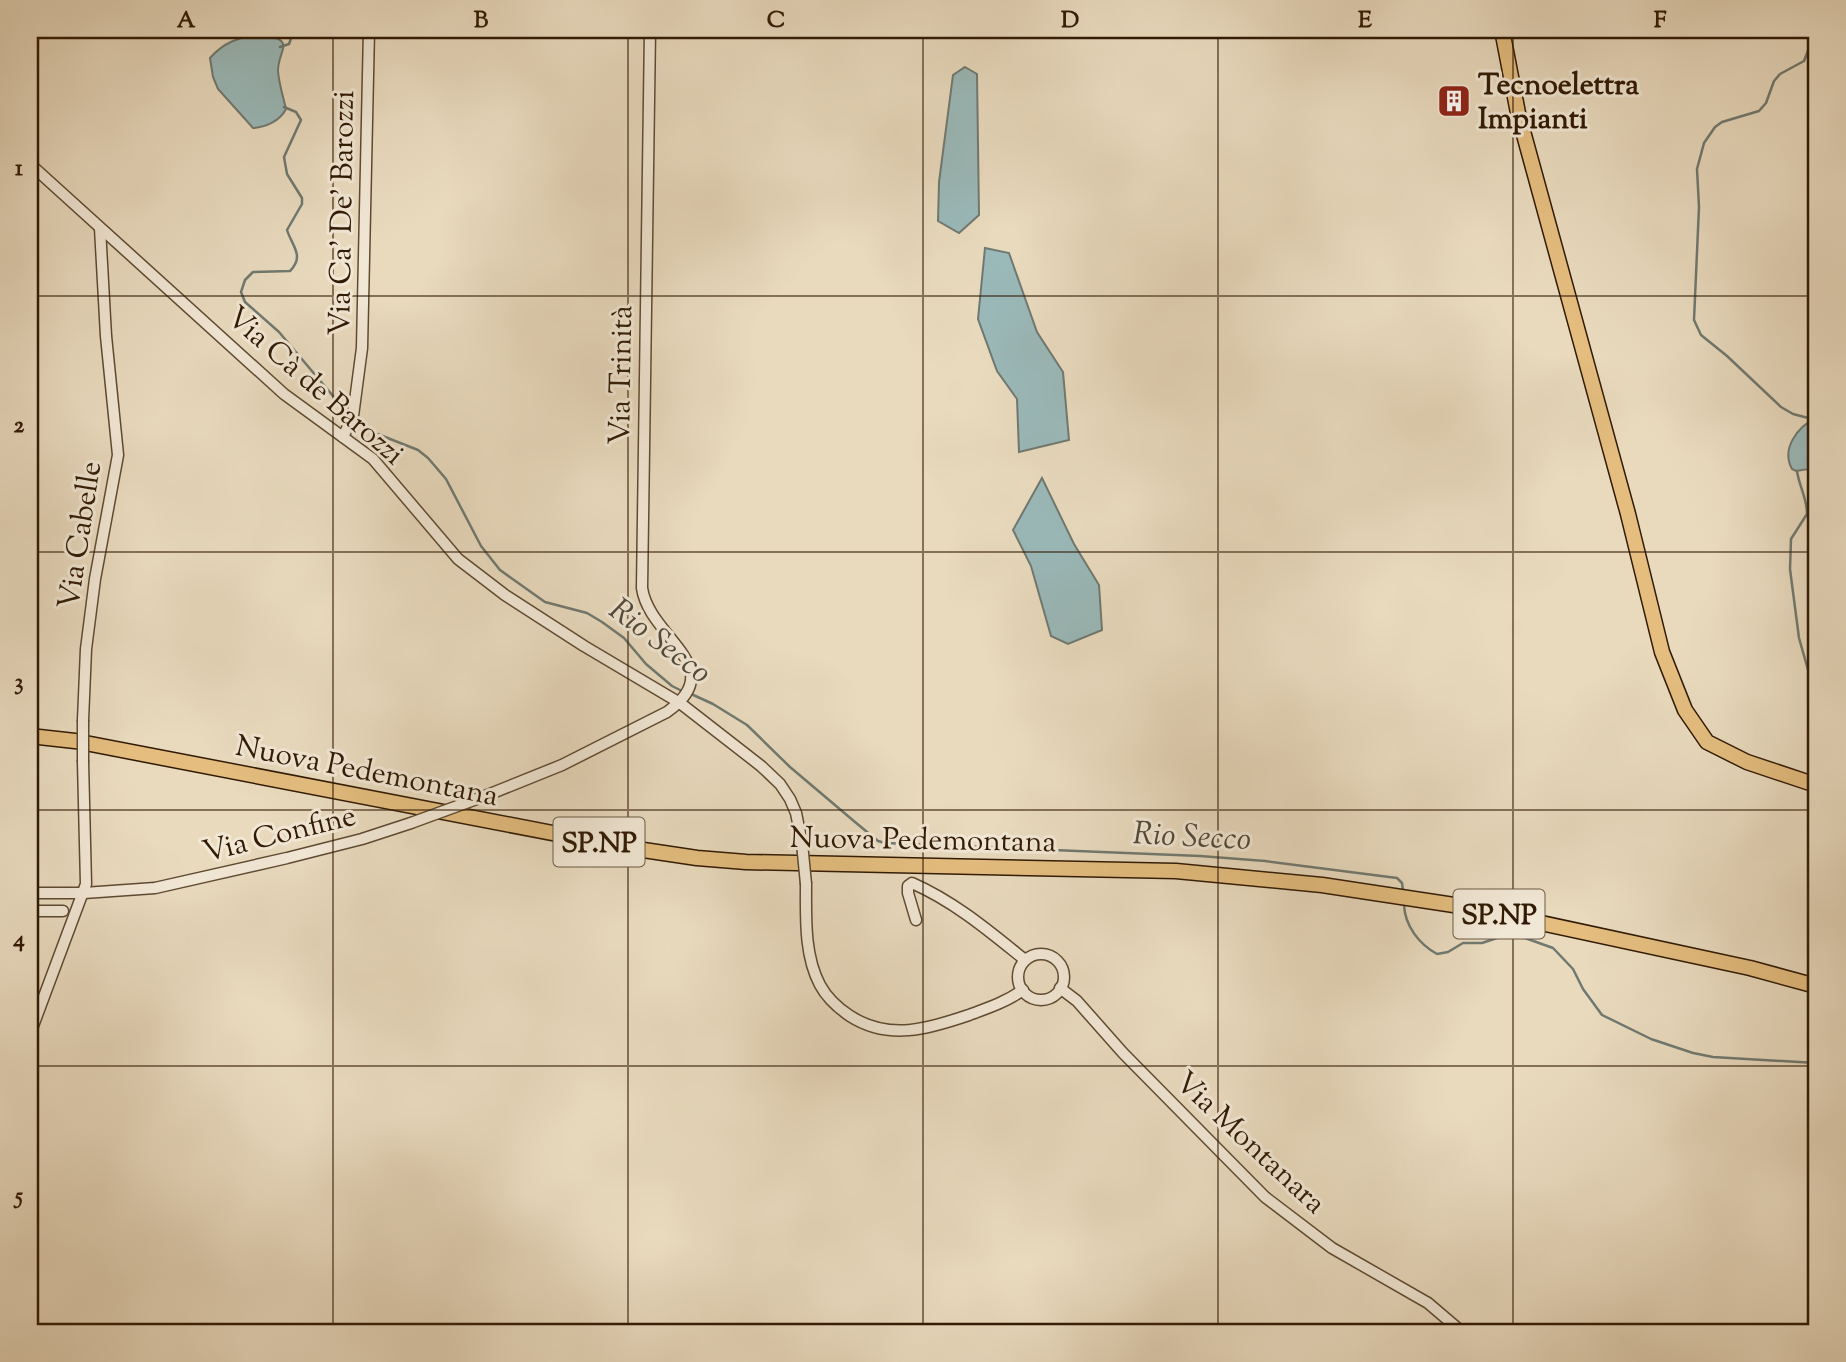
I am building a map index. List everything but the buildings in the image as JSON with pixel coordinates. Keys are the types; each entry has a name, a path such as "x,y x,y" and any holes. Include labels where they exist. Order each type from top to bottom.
{"main road":[{"path":"1502,30 1518,113 1628,513 1662,652 1685,710 1707,742 1747,762 1816,785"},
{"name":"Nuova Pedemontana","path":"30,736 75,741 597,842 697,858 746,862 1176,871 1322,886 1468,907 1750,968 1816,986"}],"street":[{"name":"Via Ca' De' Barozzi","path":"343,437 352,419 362,348 369,30"},
{"name":"Via Trinità","path":"649,30 642,589 648,608 692,673 691,688 682,702"},
{"name":"Via Cà de Barozzi","path":"30,163 284,394 373,459 458,559 505,595 584,646 682,702"},
{"name":"Via Cabelle","path":"30,1034 87,880 83,762 86,649 95,579 118,455 106,336 100,228"},
{"name":"Via Confine","path":"30,893 83,893 156,888 362,839 485,796 562,765 682,702"},
{"path":"682,702 780,784 796,813 806,884 807,934 814,970 820,985 833,1003 862,1023 887,1031 924,1029 995,1006 1023,990"},
{"path":"916,920 908,893 908,886 912,883 976,920 1025,960"},
{"path":"30,911 63,911"},
{"path":"1038,954 1058,961 1064,974 1056,994 1035,999 1023,990 1018,975 1025,960 1038,954"},
{"name":"Via Montanara","path":"1060,988 1077,1001 1123,1054 1265,1197 1332,1248 1428,1303 1462,1332"}],"water":[{"path":"258,34 271,36 282,42 278,71 286,109 272,123 253,128 218,89 210,58 232,41"},
{"path":"965,67 977,74 979,215 959,233 938,221 939,182 953,75"},
{"path":"985,248 1009,253 1037,332 1063,372 1069,440 1019,452 1017,399 997,371 978,319"},
{"path":"1816,418 1816,468 1796,471 1792,469 1789,461 1790,446 1797,433"},
{"path":"1042,478 1074,544 1099,585 1102,630 1068,644 1051,636 1031,566 1013,530"}],"waterway":[{"name":"Rio Secco","path":"280,47 289,44 294,30"},
{"path":"1812,419 1793,414 1781,407 1701,335 1694,320 1699,207 1697,169 1704,143 1722,122 1759,111 1766,103 1774,81 1780,74 1804,61 1816,30"},
{"name":"Rio Secco","path":"284,107 296,112 301,120 284,157 287,174 302,198 302,204 287,230 296,251 297,261 290,271 253,272 245,280 241,292 245,302 279,332 349,415"},
{"name":"Rio Secco","path":"354,418 375,433 418,450 428,458 446,479 481,546 500,570 545,602 587,613 602,622 624,638 646,664 682,691"},
{"path":"1797,471 1807,514 1791,539 1790,569 1799,638 1816,698"},
{"name":"Rio Secco","path":"689,693 747,725 790,767 878,841 885,843 1265,861 1397,878 1402,883 1403,890"},
{"name":"Rio Secco","path":"1404,905 1414,934 1437,954 1448,952 1463,943 1482,943 1503,936 1525,938 1553,948 1573,969 1583,989 1602,1015 1651,1039 1713,1057 1816,1063"}],"place":[{"name":"Tecnoelettra Impianti","path":"1454,101"}]}
